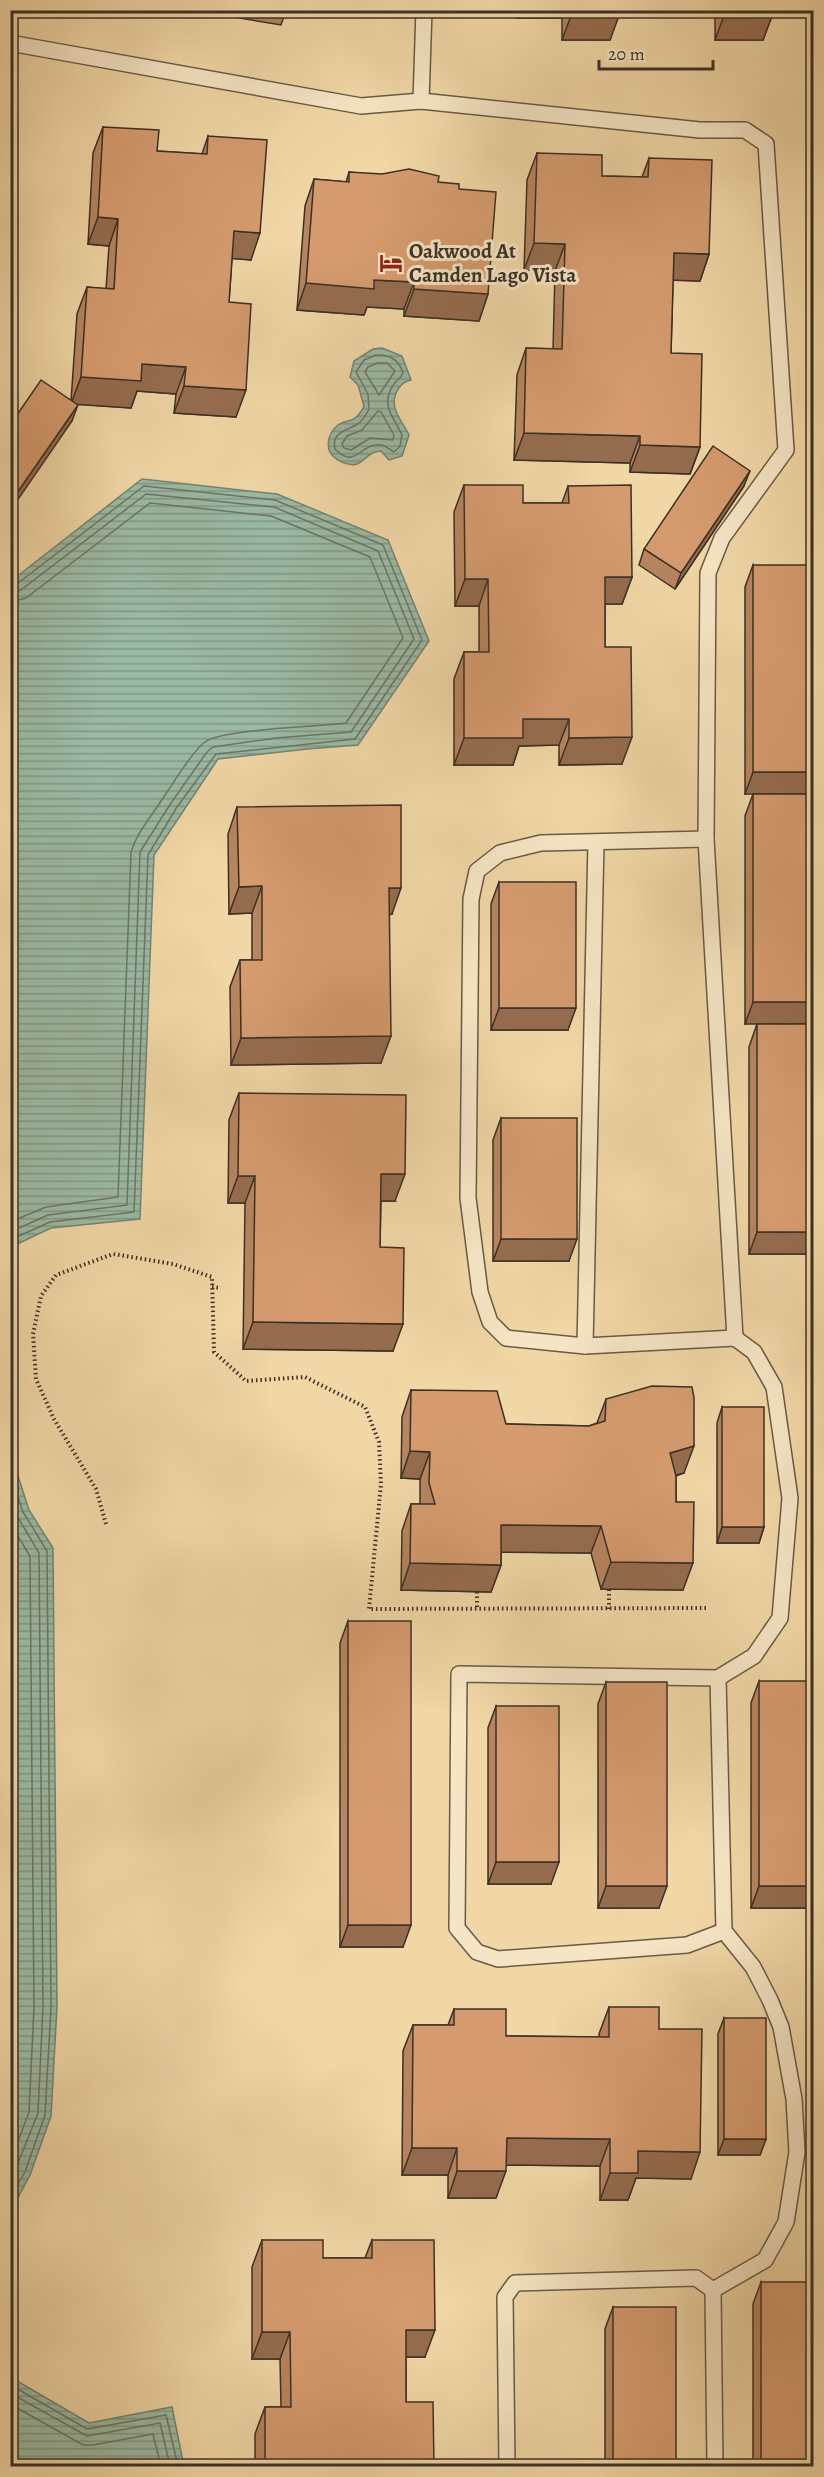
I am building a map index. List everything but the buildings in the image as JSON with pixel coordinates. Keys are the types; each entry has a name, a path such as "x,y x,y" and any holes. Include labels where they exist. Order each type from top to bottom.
{"lane":[{"path":"421,101 424,10"},
{"path":"10,43 361,106 421,101 700,130 745,130 766,144 786,450 722,538 708,573 706,839 735,1338"},
{"path":"706,839 541,843 500,854 477,871 471,899 468,1198 480,1292 490,1322 506,1338 585,1346 735,1338 754,1352 774,1387 790,1498 780,1618 754,1656 718,1678 459,1674 457,1928 477,1952 498,1959 687,1945 724,1931"},
{"path":"585,1346 596,842"},
{"path":"713,2290 765,2260 786,2222 797,2152 794,2099 781,2027 753,1967 724,1931 718,1678"},
{"path":"507,2466 506,2297 515,2283 696,2278 713,2290"},
{"path":"713,2290 715,2466"}],"path":[{"path":"106,1524 96,1489 54,1419 36,1379 33,1334 41,1296 56,1275 113,1254 173,1264 213,1277 214,1352 246,1381 305,1377 365,1407 379,1442 381,1484 369,1609 708,1608"},
{"path":"213,1287 221,1288"},
{"path":"609,1589 609,1609"},
{"path":"477,1592 477,1609"}],"water":[{"path":"382,348 402,356 411,380 399,387 394,403 397,414 409,435 402,456 389,460 381,451 370,454 357,464 344,463 333,457 328,443 334,429 355,418 364,406 358,385 350,377 354,361 373,349"},
{"path":"142,479 277,494 388,540 429,641 358,745 218,759 154,855 140,1219 51,1228 11,1247 11,581"},
{"path":"11,1436 17,1473 29,1510 53,1548 57,2007 51,2116 30,2175 11,2211"},
{"path":"10,2349 17,2381 89,2423 172,2407 184,2466 11,2466"}],"place":[{"name":"Oakwood At Camden Lago Vista","path":"391,263"}]}
